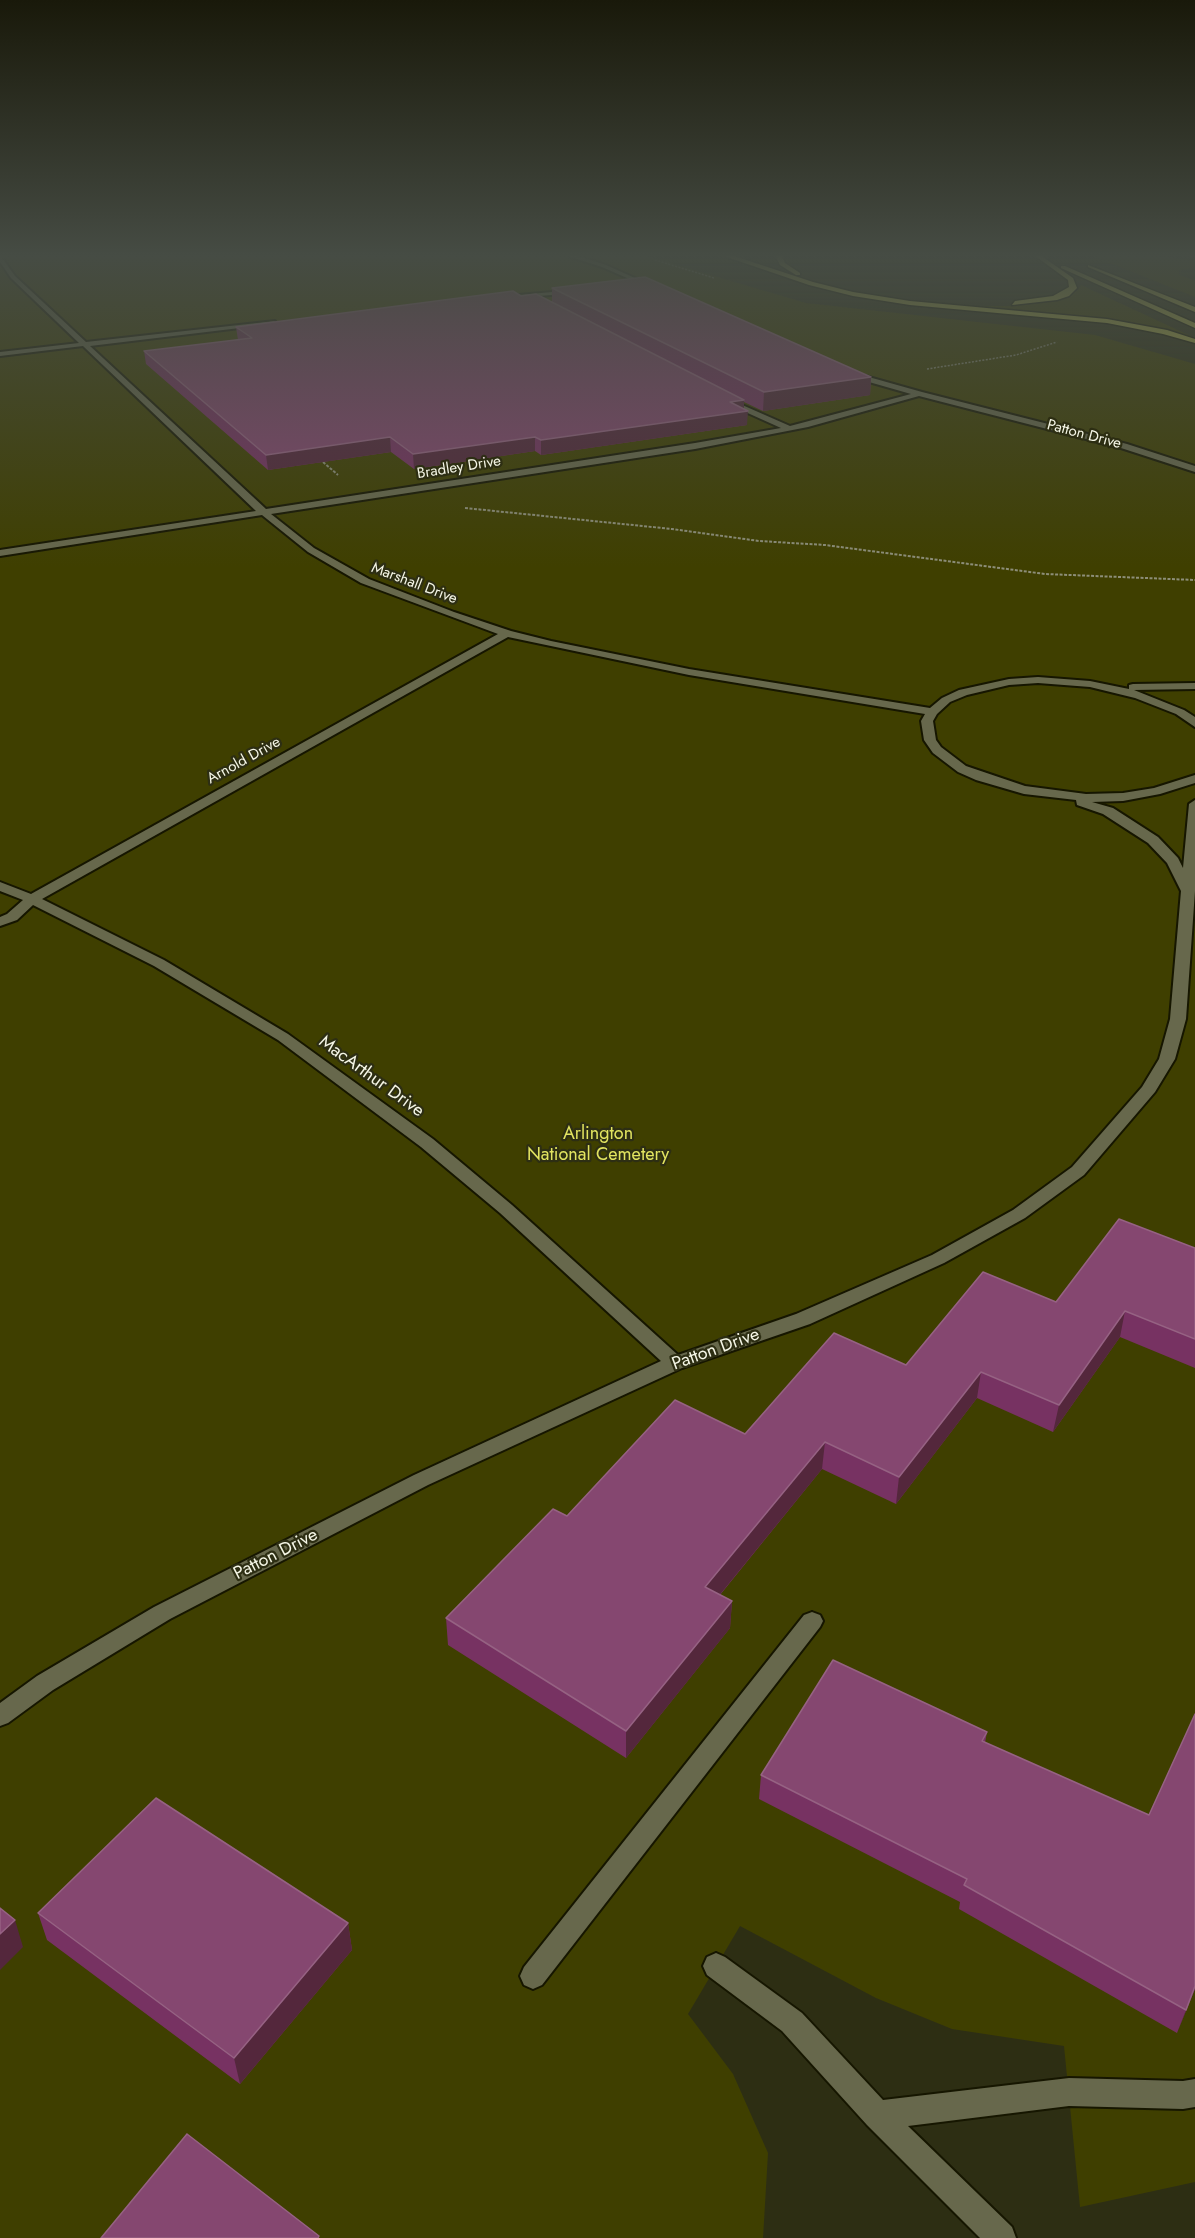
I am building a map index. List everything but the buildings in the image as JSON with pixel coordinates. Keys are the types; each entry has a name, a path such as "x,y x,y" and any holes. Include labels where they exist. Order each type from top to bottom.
{"lane":[{"name":"Marshall Drive","path":"101,359 263,512 310,550 365,581 507,633 667,668 932,712"},
{"name":"Patton Drive","path":"846,372 919,394 1115,443 1195,469"},
{"path":"716,394 790,428"},
{"name":"Bradley Drive","path":"0,553 695,447 790,428 919,394"},
{"name":"Arnold Drive","path":"0,922 12,917 32,898 507,633"},
{"path":"1188,892 1173,861 1153,840 1108,811 990,781 962,769 947,759 930,740 927,721 932,712 946,700 983,686 1038,680 1145,688 1195,686"},
{"path":"1090,684 1139,694 1161,703 1195,723"},
{"path":"1048,794 1086,798 1123,797 1156,791 1195,778"},
{"name":"Patton Drive","path":"0,1716 45,1683 162,1613 421,1480 675,1363 803,1319 938,1260 1018,1214 1078,1171 1149,1089 1167,1059 1178,1019 1195,804"},
{"name":"MacArthur Drive","path":"0,886 32,898 159,963 283,1037 427,1143 506,1209 675,1363"},
{"path":"533,1976 812,1621"},
{"path":"716,1966 792,2022 877,2115 1001,2238"},
{"path":"877,2115 1069,2092 1183,2095 1195,2093"}],"path":[{"path":"924,370 989,359"},
{"path":"429,486 445,499 463,508 759,541 825,545 1046,574 1195,580"}],"green space":[{"name":"Arlington National Cemetery","path":"0,359 1179,359 1195,364 1195,2182 1080,2207 1064,2046 952,2029 876,1998 740,1926 688,2014 733,2074 768,2153 763,2238 0,2238"}]}
